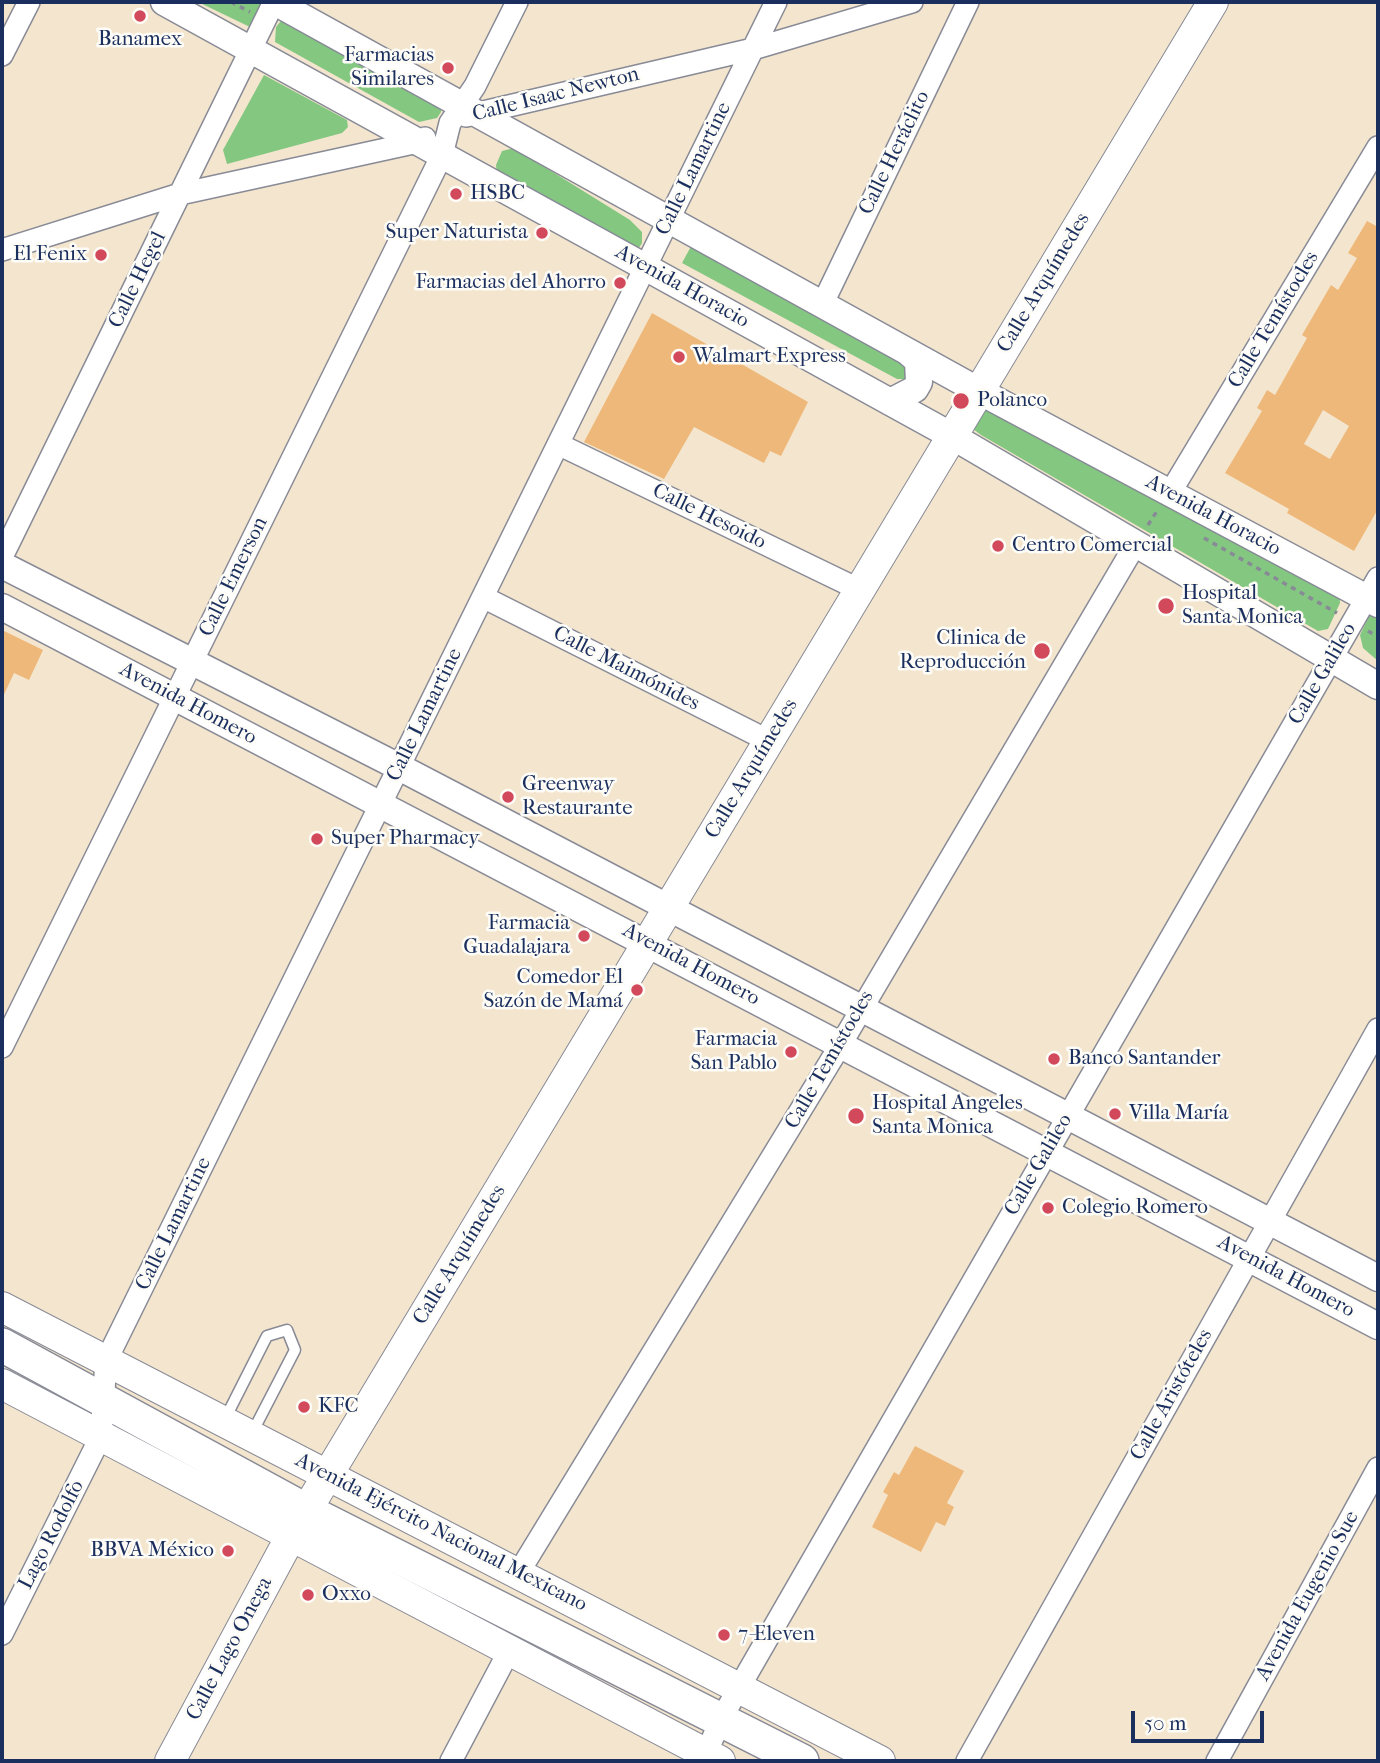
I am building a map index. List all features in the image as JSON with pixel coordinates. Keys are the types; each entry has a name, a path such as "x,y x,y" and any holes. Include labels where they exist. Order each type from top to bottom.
{"main road":[{"name":"Calle Arquímedes","path":"299,1523 1213,2"},
{"name":"Avenida Ejército Nacional Mexicano","path":"2,1307 880,1761"},
{"name":"Avenida Ejército Nacional Mexicano","path":"2,1345 106,1400 299,1523 509,1651 710,1759"},
{"name":"Avenida Ejército Nacional Mexicano","path":"2,1384 101,1436 299,1523 721,1719 802,1761"},
{"name":"Calle Lago Onega","path":"170,1761 299,1523"}],"street":[{"path":"2,55 29,2"},
{"name":"Avenida Horacio","path":"164,2 952,436 1378,686"},
{"name":"Avenida Horacio","path":"275,2 463,114 669,220 1170,493 1374,593"},
{"name":"Calle Hegel","path":"2,557 275,2"},
{"name":"Calle Emerson","path":"2,1047 517,2"},
{"name":"Calle Lamartine","path":"101,1436 106,1400 106,1361 776,2"},
{"name":"Calle Isaac Newton","path":"2,250 180,194 418,142 463,114 753,49 912,2"},
{"name":"Calle Heráclito","path":"822,305 968,2"},
{"name":"Calle Temístocles","path":"1170,493 1378,147"},
{"path":"890,402 915,389 919,382 918,361 909,353"},
{"name":"Calle Hesoido","path":"558,444 860,590"},
{"name":"Calle Temístocles","path":"519,1572 841,1044 1135,545"},
{"name":"Avenida Homero","path":"2,565 399,768 1378,1278"},
{"name":"Calle Galileo","path":"710,1759 721,1719 1330,660 1374,593"},
{"name":"Calle Maimónides","path":"483,597 769,741"},
{"name":"Avenida Homero","path":"2,607 1378,1326"},
{"name":"Calle Aristóteles","path":"967,1761 1378,1029"},
{"name":"Lago Rodolfo","path":"2,1634 101,1436"},
{"name":"Avenida Eugenio Sue","path":"1217,1761 1378,1468"},
{"path":"451,1761 509,1651"}],"lane":[{"path":"224,1421 267,1336 287,1330 295,1350 251,1435"}],"path":[{"path":"1135,545 1170,493"}],"green space":[{"path":"198,2 263,2 250,27"},
{"path":"285,16 441,105 441,112 437,118 419,122 275,42 276,27"},
{"path":"264,75 347,120 348,127 342,133 227,164 223,150"},
{"path":"514,148 630,220 642,232 642,243 637,251 497,174 496,165 502,151"},
{"path":"695,239 905,364 905,379 897,379 682,263"},
{"path":"979,398 1339,592 1340,603 1328,629 1318,631 981,435 973,429"},
{"path":"1378,607 1378,661 1363,648 1360,635 1373,608"}],"building":[{"path":"1367,221 1378,227 1378,509 1354,551 1287,513 1289,509 1225,473 1262,411 1257,408 1267,390 1275,395 1307,338 1302,335 1331,285 1338,290 1357,258 1348,253","holes":["1323,410 1349,426 1330,459 1304,444"]},
{"name":"Walmart Express","path":"652,313 808,402 781,456 770,451 764,463 694,427 664,479 584,442"},
{"path":"2,630 43,650 29,680 14,673 2,699"},
{"path":"915,1446 964,1471 947,1503 954,1507 945,1526 936,1522 921,1552 872,1527 888,1495 883,1492 894,1472 899,1475"}],"place":[{"name":"Banamex","path":"140,16"},
{"name":"Farmacias Similares","path":"448,68"},
{"name":"HSBC","path":"456,194"},
{"name":"Super Naturista","path":"542,233"},
{"name":"El Fenix","path":"101,255"},
{"name":"Farmacias del Ahorro","path":"620,283"},
{"name":"Walmart Express","path":"679,357"},
{"name":"Polanco","path":"961,401"},
{"name":"Centro Comercial","path":"998,546"},
{"name":"Hospital Santa Monica","path":"1166,606"},
{"name":"Clinica de Reproducción","path":"1042,651"},
{"name":"Greenway Restaurante","path":"508,797"},
{"name":"Super Pharmacy","path":"317,839"},
{"name":"Farmacia Guadalajara","path":"584,936"},
{"name":"Comedor El Sazón de Mamá","path":"637,990"},
{"name":"Farmacia San Pablo","path":"791,1052"},
{"name":"Banco Santander","path":"1054,1059"},
{"name":"Villa María","path":"1115,1114"},
{"name":"Hospital Angeles Santa Monica","path":"856,1116"},
{"name":"Colegio Romero","path":"1048,1208"},
{"name":"KFC","path":"304,1407"},
{"name":"BBVA México","path":"228,1551"},
{"name":"Oxxo","path":"308,1595"},
{"name":"7-Eleven","path":"724,1635"}]}
